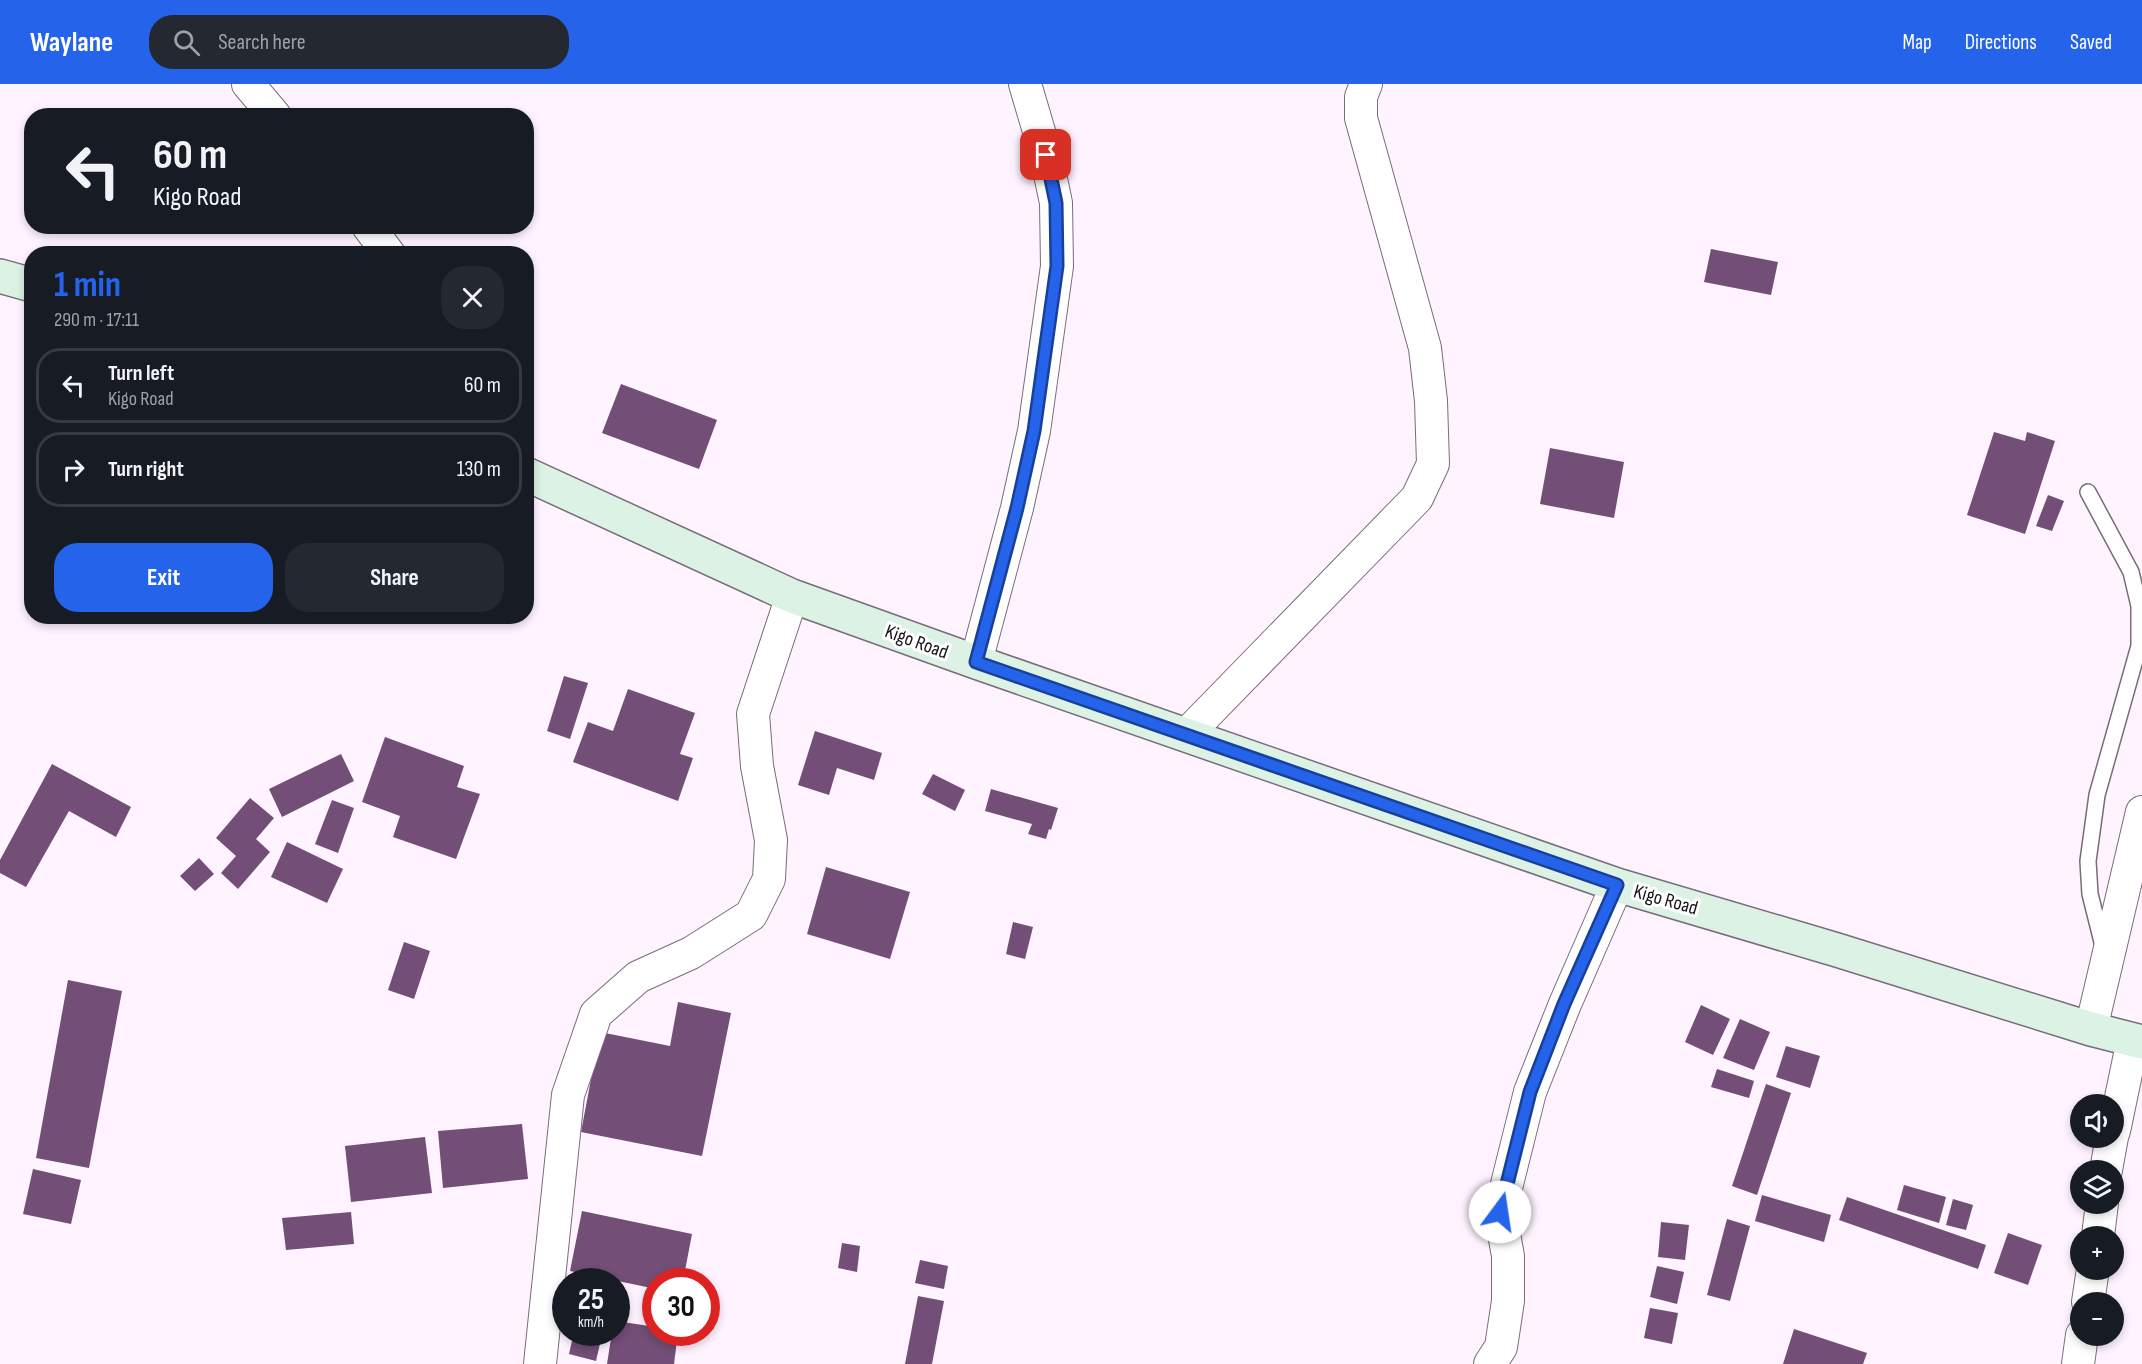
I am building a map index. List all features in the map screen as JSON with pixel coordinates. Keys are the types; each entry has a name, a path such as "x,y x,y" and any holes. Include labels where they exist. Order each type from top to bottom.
{"street":[{"path":"248,84 268,108"},
{"path":"976,662 1017,508 1034,431 1057,266 1056,203 1046,155 1025,84"},
{"path":"1187,734 1417,498 1433,464 1431,401 1425,348 1363,127 1361,97 1366,84"},
{"path":"0,276 24,283"},
{"name":"Kigo Road","path":"534,478 792,596 976,662 1617,885 1838,950 2091,1029 2138,1041"},
{"path":"540,1364 568,1095 596,1014 638,977 691,953 751,915 769,879 771,840 757,766 753,714 792,596"},
{"path":"2091,1029 2142,813"},
{"path":"1490,1364 1501,1347 1508,1301 1508,1256 1500,1212 1530,1092 1564,1004 1617,885"},
{"path":"2124,1094 2138,1041"},
{"path":"2078,1364 2080,1346"}],"lane":[{"path":"2088,492 2131,572 2139,606 2139,646 2120,706 2097,795 2088,861 2090,894 2107,963"}],"building":[{"path":"1711,249 1778,262 1771,295 1704,282"},
{"path":"621,384 717,420 699,469 602,433"},
{"path":"1994,432 2025,441 2027,432 2055,441 2025,534 1967,515"},
{"path":"1550,448 1624,462 1614,518 1540,504"},
{"path":"2048,495 2064,501 2052,531 2036,526"},
{"path":"564,676 588,683 570,739 547,731"},
{"path":"628,689 695,713 680,754 693,758 678,801 573,762 588,722 613,731"},
{"path":"815,731 882,753 874,780 837,768 829,795 798,785"},
{"path":"385,737 464,766 457,787 480,794 456,859 393,837 400,816 362,802"},
{"path":"341,754 354,781 282,817 269,789"},
{"path":"52,764 131,807 116,837 69,811 26,887 0,873 0,860"},
{"path":"933,774 965,790 955,811 922,794"},
{"path":"991,789 1058,808 1046,839 1028,834 1032,824 985,811"},
{"path":"250,798 274,818 256,839 270,852 238,889 221,873 236,856 216,838"},
{"path":"332,800 354,808 338,853 315,844"},
{"path":"287,842 343,869 327,903 271,877"},
{"path":"199,858 214,874 195,891 180,876"},
{"path":"826,867 910,892 890,959 807,934"},
{"path":"1013,922 1033,927 1025,959 1006,954"},
{"path":"404,942 430,951 414,999 388,990"},
{"path":"68,980 122,991 89,1168 36,1158"},
{"path":"678,1002 731,1013 702,1156 581,1132 600,1032 670,1046"},
{"path":"1701,1005 1730,1019 1713,1055 1685,1042"},
{"path":"1740,1019 1770,1032 1754,1070 1723,1058"},
{"path":"1786,1046 1820,1056 1810,1088 1776,1077"},
{"path":"1717,1069 1754,1081 1749,1098 1711,1087"},
{"path":"1766,1084 1791,1093 1757,1195 1732,1186"},
{"path":"522,1124 528,1179 443,1188 438,1131"},
{"path":"425,1137 432,1193 351,1202 345,1146"},
{"path":"33,1169 81,1180 71,1224 23,1214"},
{"path":"1904,1185 1946,1197 1939,1223 1897,1210"},
{"path":"1762,1195 1831,1215 1824,1242 1755,1221"},
{"path":"1847,1197 1986,1245 1978,1269 1839,1220"},
{"path":"1953,1199 1973,1205 1966,1230 1946,1225"},
{"path":"582,1211 692,1234 685,1268 642,1268 642,1286 630,1284 630,1268 571,1268"},
{"path":"351,1212 354,1244 286,1250 282,1218"},
{"path":"1727,1219 1750,1226 1730,1301 1707,1295"},
{"path":"1661,1222 1689,1225 1685,1260 1658,1257"},
{"path":"2008,1233 2042,1245 2028,1285 1994,1273"},
{"path":"842,1243 860,1246 857,1272 838,1268"},
{"path":"920,1260 948,1266 944,1289 915,1283"},
{"path":"1657,1266 1684,1272 1677,1304 1650,1297"},
{"path":"918,1296 944,1301 932,1364 905,1364"},
{"path":"1650,1308 1678,1313 1672,1344 1644,1338"},
{"path":"630,1323 642,1325 642,1346 676,1346 674,1364 607,1364 610,1346 630,1346"},
{"path":"1794,1329 1867,1353 1863,1364 1783,1364"},
{"path":"571,1346 599,1346 596,1361 569,1354"}],"route":[{"path":"1046,155 1056,203 1057,266 1034,431 1017,508 976,662 1617,885 1564,1004 1530,1092 1500,1212"}]}
